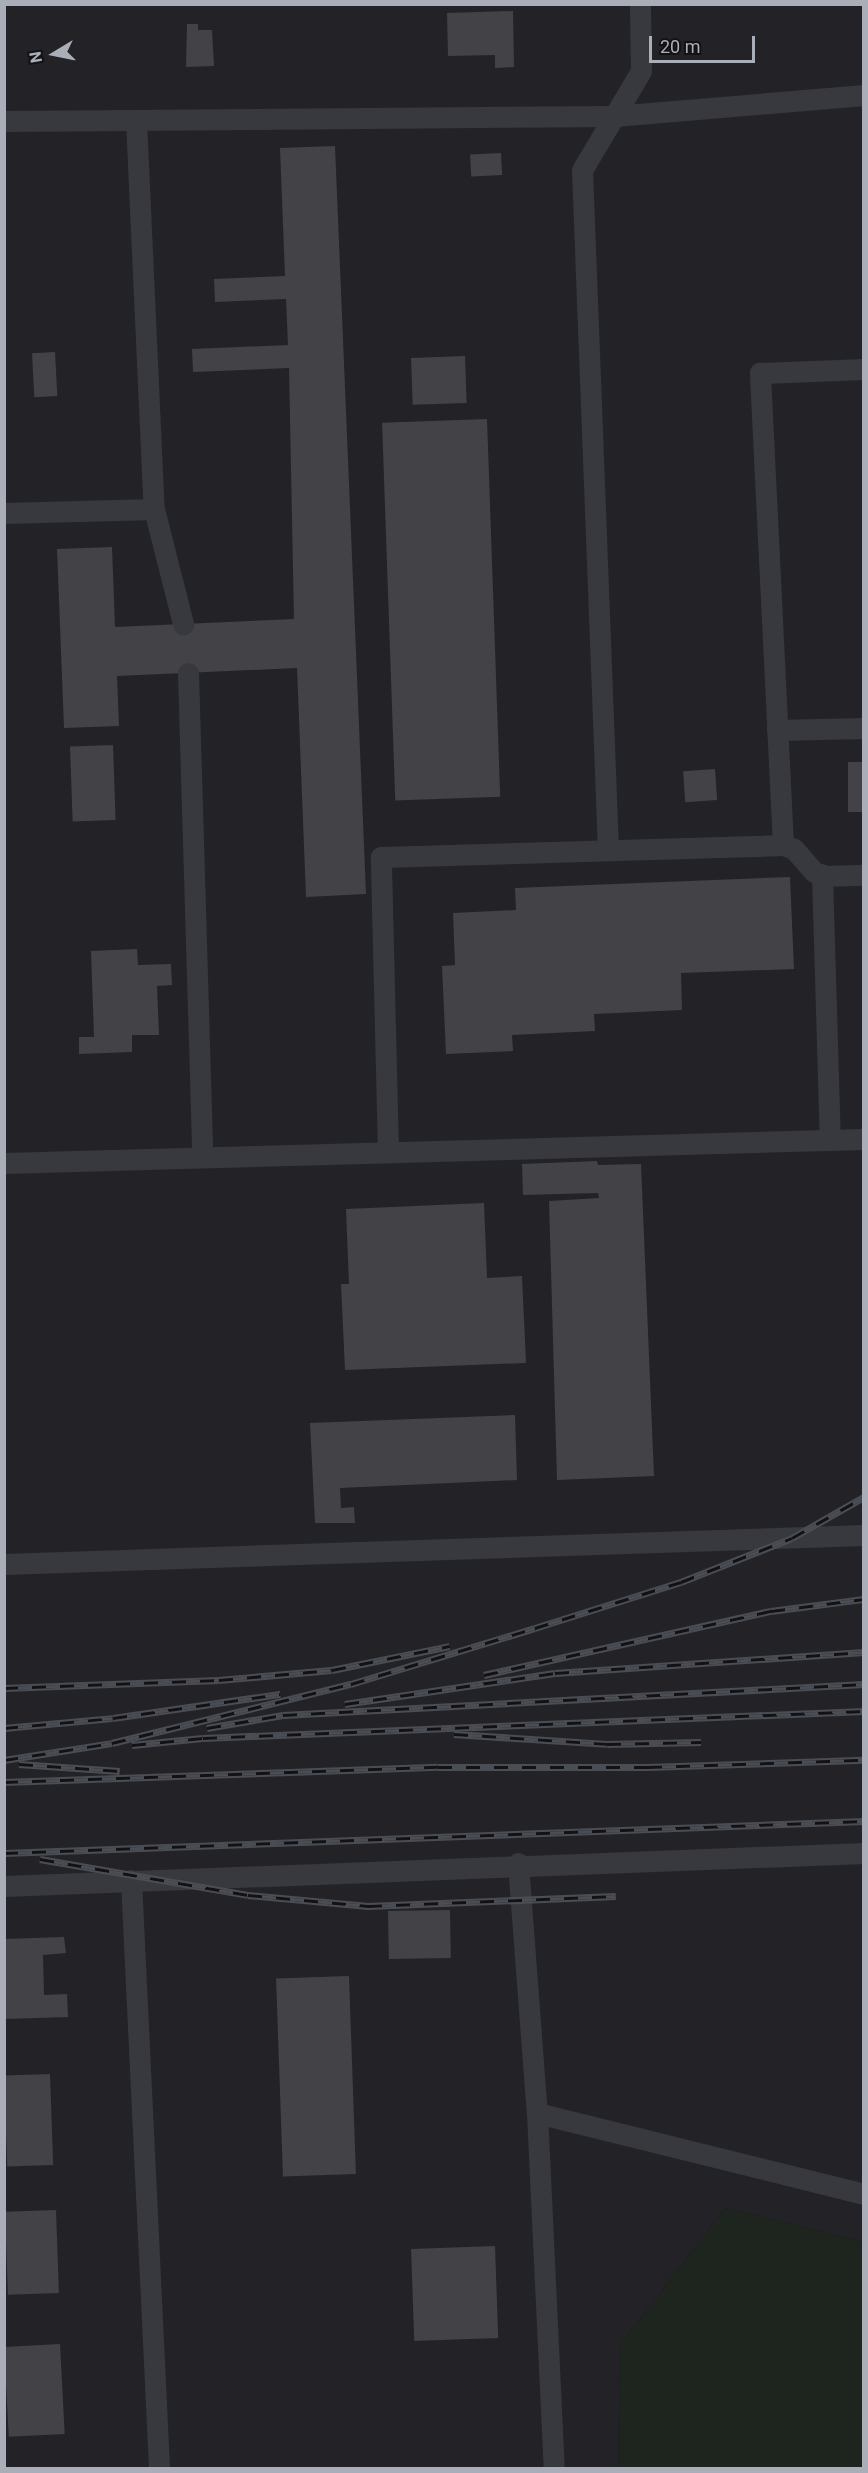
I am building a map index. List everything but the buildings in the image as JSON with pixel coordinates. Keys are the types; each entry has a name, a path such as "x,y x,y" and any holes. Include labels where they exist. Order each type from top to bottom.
{"lane":[{"path":"608,850 582,170 641,71 640,4"},
{"path":"4,121 614,116 864,95"},
{"path":"136,120 154,509 183,624"},
{"path":"783,845 760,373 864,369"},
{"path":"4,513 154,509"},
{"path":"188,673 202,1157"},
{"path":"777,730 864,728"},
{"path":"388,1152 381,856 783,845 794,849 822,875 864,875"},
{"path":"822,875 830,1140"},
{"path":"4,1163 864,1139"},
{"path":"4,1564 864,1536"},
{"path":"4,1886 518,1863 864,1853"},
{"path":"518,1863 537,2113 554,2469"},
{"path":"131,1880 159,2469"},
{"path":"537,2113 864,2194"}],"shaded area":[{"path":"5,5 863,5 863,2242 725,2208 620,2345 618,2468 5,2468"},
{"path":"725,2208 863,2242 863,2468 618,2468 620,2345"}],"railway":[{"path":"4,1760 112,1743 351,1684 535,1628 681,1582 792,1538 864,1497"},
{"path":"484,1675 771,1611 864,1599"},
{"path":"4,1688 219,1680 332,1670 450,1646"},
{"path":"345,1704 555,1673 864,1652"},
{"path":"207,1728 283,1715 864,1684"},
{"path":"4,1728 113,1718 280,1694"},
{"path":"132,1745 203,1738 864,1711"},
{"path":"454,1734 607,1744 701,1742"},
{"path":"4,1782 438,1767 648,1767 864,1760"},
{"path":"19,1764 120,1771"},
{"path":"4,1853 864,1821"},
{"path":"40,1859 248,1895 368,1906 616,1896"}]}
